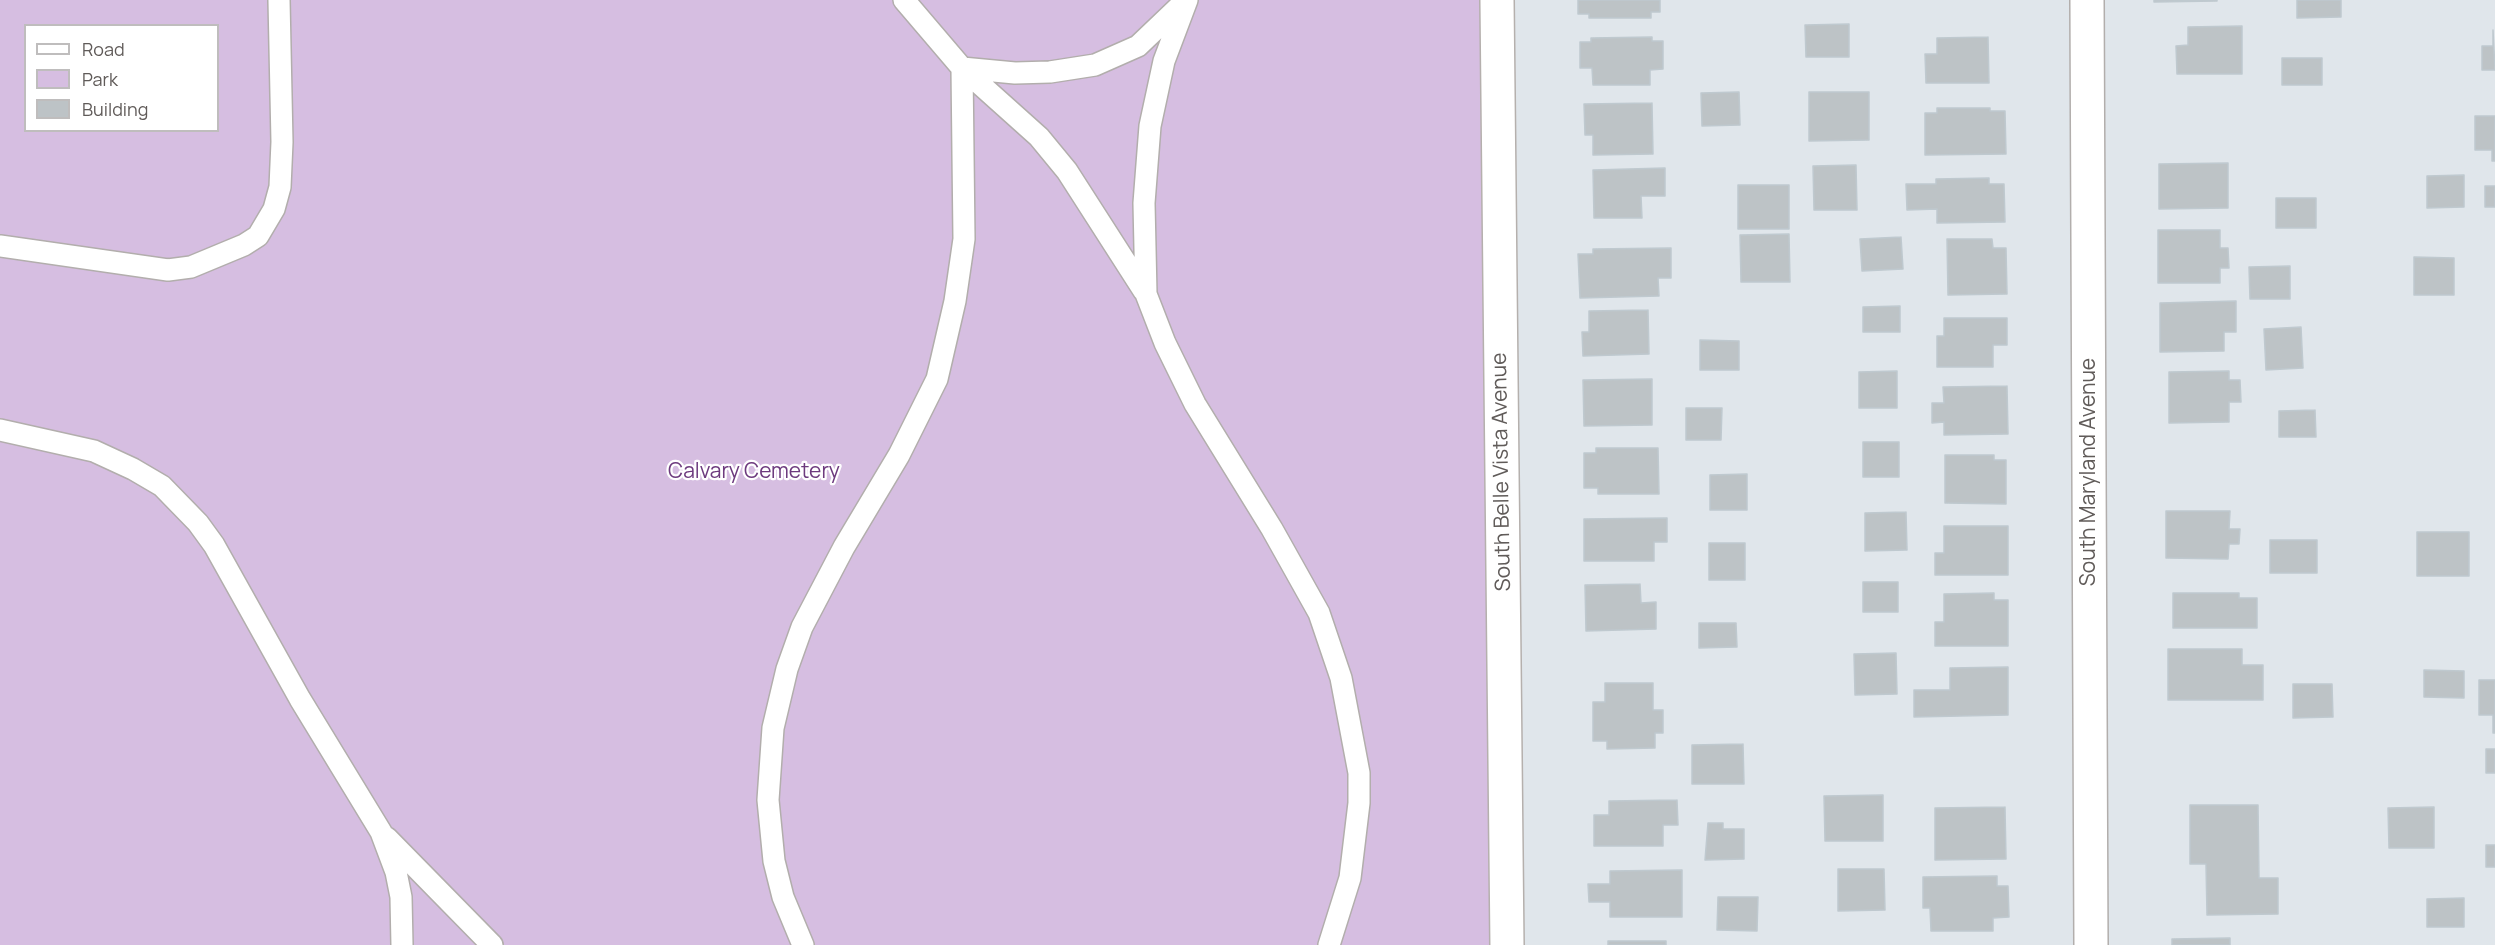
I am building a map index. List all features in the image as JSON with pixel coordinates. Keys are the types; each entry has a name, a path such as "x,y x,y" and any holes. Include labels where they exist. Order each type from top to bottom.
{"street":[{"name":"South Belle Vista Avenue","path":"1497,0 1507,945"},
{"name":"South Maryland Avenue","path":"2087,0 2091,945"}],"lane":[{"path":"0,246 168,270 201,263 244,245 258,236 274,209 280,187 282,142 279,0"},
{"path":"904,0 962,68 1039,137 1067,171 1146,294 1165,343 1195,404 1272,529 1319,613 1341,678 1359,773 1359,803 1350,878 1329,945"},
{"path":"962,68 1016,73 1050,72 1095,65 1138,46 1187,0"},
{"path":"1146,294 1144,203 1150,126 1164,61 1187,0"},
{"path":"803,945 783,897 774,861 768,800 773,728 787,669 802,627 844,547 899,455 937,379 955,301 964,239 962,68"},
{"path":"0,430 94,451 133,469 162,486 181,503 214,545 300,699 381,832 398,880 402,945"},
{"path":"381,832 492,945"},
{"path":"485,945 492,945"}],"green space":[{"name":"Calvary Cemetery","path":"0,0 1497,0 1507,945 0,945"}],"building":[{"path":"1578,0 1660,0 1660,12 1651,12 1651,18 1589,18 1589,14 1578,14"},
{"path":"2154,0 2217,0 2217,1 2154,2"},
{"path":"2297,0 2341,0 2341,17 2297,18"},
{"path":"1849,24 1849,57 1806,57 1805,25"},
{"path":"2242,26 2242,74 2177,74 2176,46 2188,45 2188,27"},
{"path":"2493,30 2495,70 2482,70 2482,46 2493,46"},
{"path":"1652,37 1652,41 1663,41 1663,69 1650,70 1650,85 1593,85 1592,68 1580,68 1580,42 1591,42 1591,38"},
{"path":"1988,37 1989,83 1926,83 1925,54 1937,54 1937,38"},
{"path":"2282,58 2322,58 2322,85 2282,85"},
{"path":"1739,92 1740,125 1702,126 1701,93"},
{"path":"1809,92 1869,92 1869,140 1809,141"},
{"path":"1652,103 1653,154 1593,155 1593,135 1585,135 1584,104"},
{"path":"1937,108 1990,108 1990,111 2005,111 2006,154 1925,155 1925,113 1937,113"},
{"path":"2475,116 2495,116 2495,161 2492,161 2492,150 2475,150"},
{"path":"2228,163 2228,208 2159,209 2159,164"},
{"path":"1856,165 1857,210 1814,210 1813,166"},
{"path":"1665,168 1665,196 1641,196 1642,218 1594,218 1593,170"},
{"path":"2464,175 2464,207 2427,208 2427,176"},
{"path":"1989,178 1989,184 2004,184 2005,222 1937,223 1937,209 1907,210 1906,184 1936,184 1936,179"},
{"path":"1738,185 1789,185 1789,229 1738,229"},
{"path":"2485,186 2495,186 2495,207 2485,207"},
{"path":"2276,198 2316,198 2316,228 2276,228"},
{"path":"2158,230 2220,230 2220,248 2228,248 2229,268 2220,268 2220,283 2158,283"},
{"path":"1789,234 1790,282 1741,282 1740,235"},
{"path":"1901,237 1903,269 1862,271 1860,239"},
{"path":"1947,239 1992,239 1993,248 2006,248 2007,294 1948,295"},
{"path":"1671,248 1671,278 1658,278 1659,296 1580,298 1578,254 1593,254 1593,249"},
{"path":"2414,257 2454,258 2454,295 2414,295"},
{"path":"2290,266 2290,299 2250,299 2249,267"},
{"path":"2236,301 2236,332 2224,332 2224,351 2160,352 2160,303"},
{"path":"1900,306 1900,332 1863,332 1863,307"},
{"path":"1648,310 1649,354 1583,356 1582,332 1589,332 1589,311"},
{"path":"1944,318 2007,318 2007,345 1993,345 1993,367 1937,367 1937,336 1944,336"},
{"path":"2301,327 2303,368 2266,370 2264,329"},
{"path":"1700,340 1739,341 1739,370 1700,370"},
{"path":"1897,371 1897,408 1859,408 1859,372"},
{"path":"2229,371 2229,380 2240,380 2241,402 2229,402 2229,422 2169,423 2169,372"},
{"path":"1652,379 1652,425 1584,426 1583,380"},
{"path":"2007,386 2008,434 1944,435 1944,422 1932,423 1932,403 1944,403 1943,387"},
{"path":"1686,408 1722,408 1721,440 1686,440"},
{"path":"2315,410 2316,437 2279,437 2279,411"},
{"path":"1863,442 1899,442 1899,477 1863,477"},
{"path":"1596,448 1658,448 1659,494 1598,494 1598,488 1584,488 1584,453 1596,453"},
{"path":"1945,455 1994,455 1994,460 2006,460 2006,504 1945,503"},
{"path":"1747,474 1747,510 1710,510 1710,475"},
{"path":"2166,511 2230,511 2229,529 2240,529 2239,544 2229,544 2228,559 2166,558"},
{"path":"1906,512 1907,550 1865,551 1865,513"},
{"path":"1667,518 1667,542 1654,542 1654,561 1584,561 1584,519"},
{"path":"1944,526 2008,526 2008,575 1935,575 1935,553 1944,553"},
{"path":"2417,532 2469,532 2469,576 2417,576"},
{"path":"2270,540 2317,540 2317,573 2270,573"},
{"path":"1709,543 1745,543 1745,580 1709,580"},
{"path":"1863,582 1898,582 1898,612 1863,612"},
{"path":"1640,584 1641,603 1656,602 1656,629 1586,631 1585,585"},
{"path":"1994,593 1994,600 2008,600 2008,646 1935,646 1935,622 1944,622 1944,594"},
{"path":"2173,593 2239,593 2239,598 2257,598 2257,628 2173,628"},
{"path":"1699,623 1736,623 1737,647 1699,648"},
{"path":"2168,649 2242,649 2242,665 2263,665 2263,700 2168,700"},
{"path":"1896,653 1897,694 1855,695 1854,654"},
{"path":"2008,667 2008,715 1914,717 1914,690 1950,690 1950,668"},
{"path":"2424,670 2464,671 2464,698 2424,697"},
{"path":"2479,680 2495,680 2495,733 2493,733 2493,715 2479,715"},
{"path":"1605,683 1653,683 1653,710 1663,710 1663,733 1655,733 1655,748 1607,749 1607,741 1593,741 1593,702 1605,702"},
{"path":"2293,684 2332,684 2333,717 2293,718"},
{"path":"1743,744 1744,784 1692,784 1692,745"},
{"path":"2486,749 2495,749 2495,773 2486,773"},
{"path":"1883,795 1883,841 1825,841 1824,796"},
{"path":"1677,800 1678,825 1663,825 1663,846 1594,846 1594,815 1609,815 1609,801"},
{"path":"2190,805 2258,805 2259,878 2278,878 2278,914 2207,915 2206,864 2190,864"},
{"path":"2005,807 2006,859 1935,860 1935,808"},
{"path":"2434,807 2434,848 2389,848 2388,808"},
{"path":"1708,823 1723,823 1723,829 1744,829 1744,859 1705,860"},
{"path":"2486,845 2495,845 2495,867 2486,867"},
{"path":"1838,869 1884,869 1885,910 1838,911"},
{"path":"1682,870 1682,917 1610,917 1610,902 1589,902 1588,884 1610,884 1610,871"},
{"path":"1997,876 1997,886 2008,886 2009,917 1993,918 1993,931 1931,931 1930,908 1923,908 1923,877"},
{"path":"1718,897 1758,897 1757,931 1717,930"},
{"path":"2464,898 2464,927 2427,927 2427,899"},
{"path":"2230,938 2230,945 2172,945 2172,939"},
{"path":"1608,941 1666,941 1666,945 1608,945"}]}
